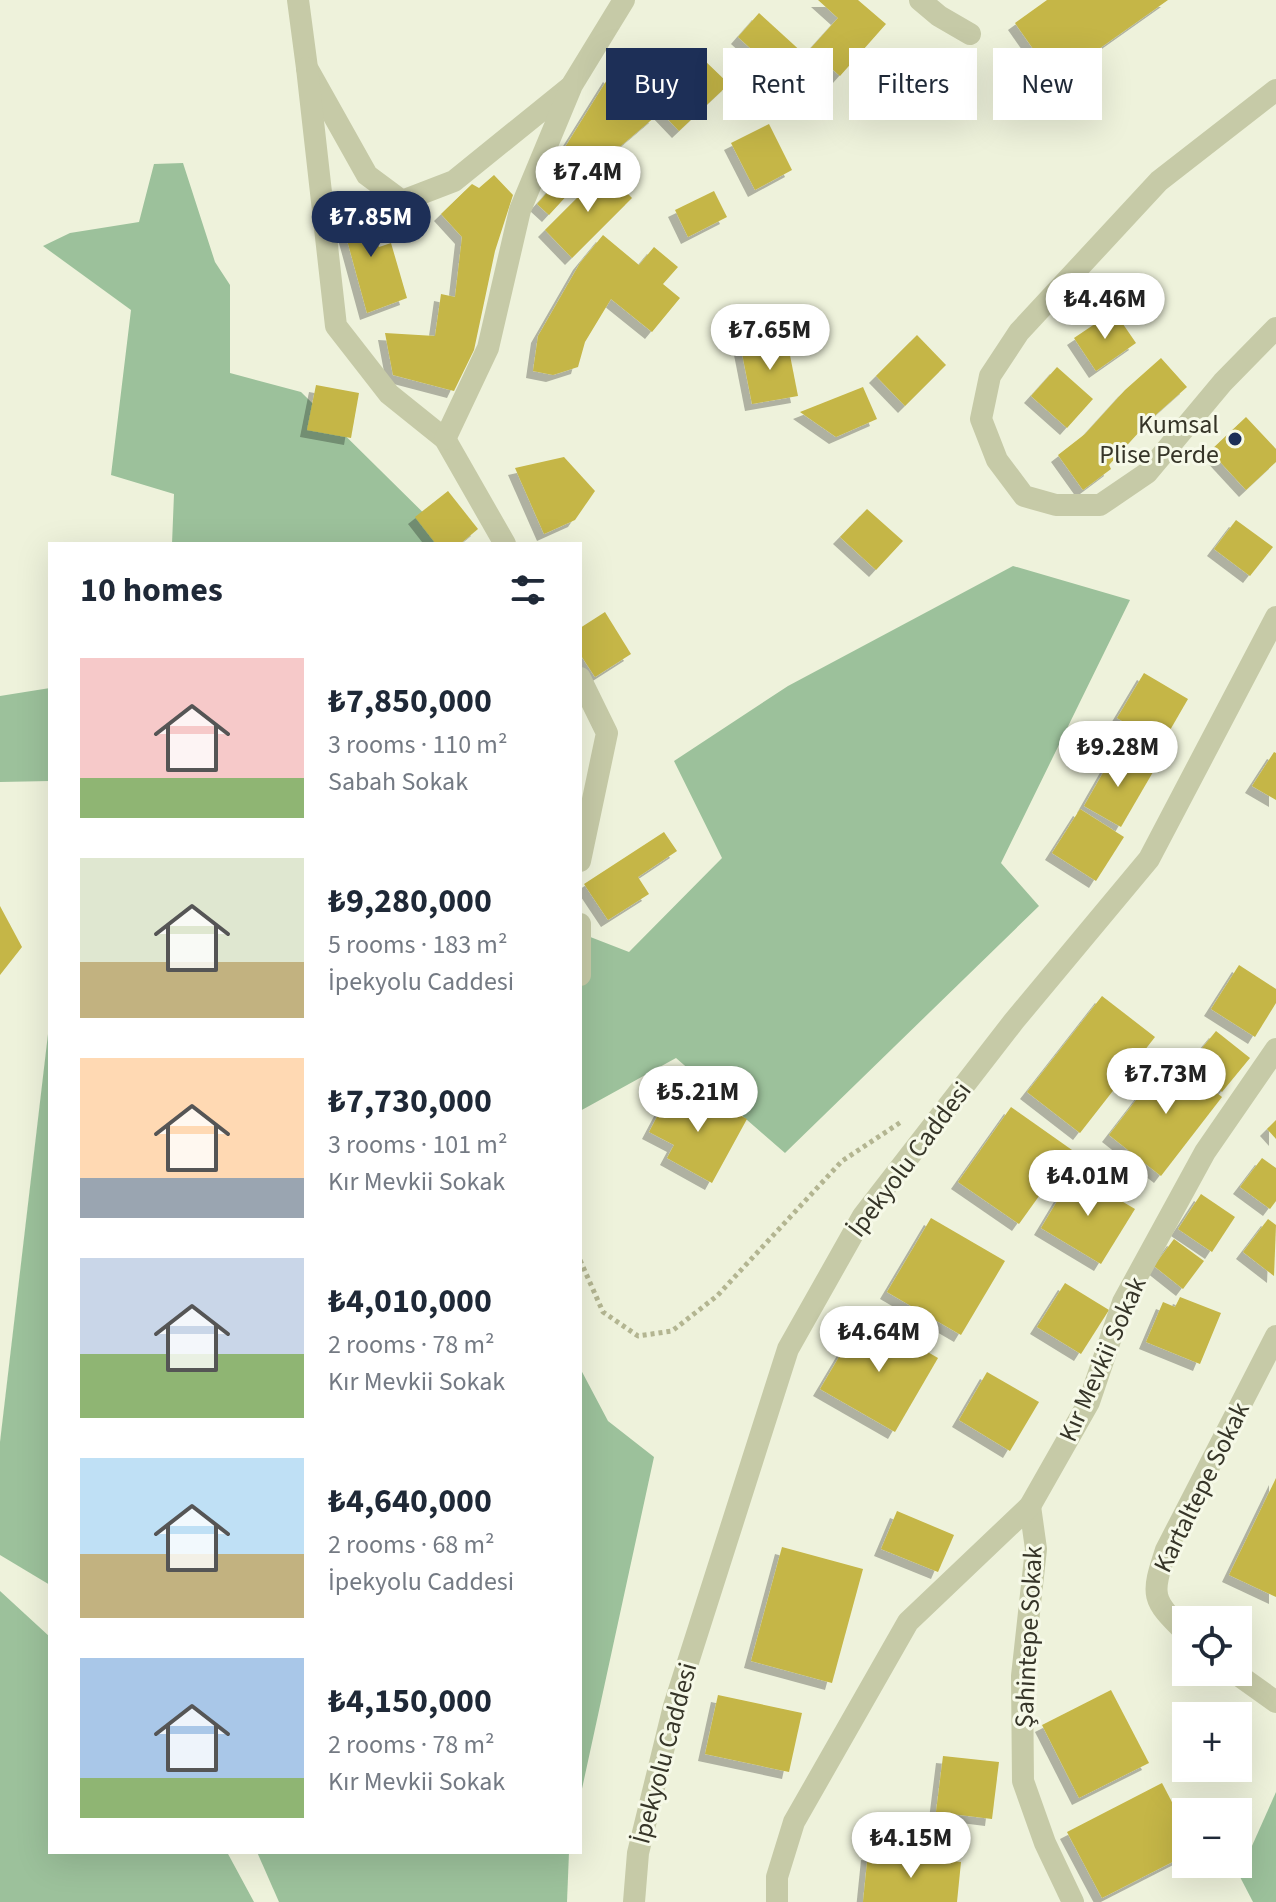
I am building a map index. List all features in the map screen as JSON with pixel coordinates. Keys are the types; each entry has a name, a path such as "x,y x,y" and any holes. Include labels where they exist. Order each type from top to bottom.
{"street":[{"path":"298,0 336,326 389,394 445,439 504,542"},
{"path":"445,439 488,348 520,210 572,85 624,0"},
{"path":"920,0 939,16 970,34"},
{"path":"307,68 367,175 402,201 454,181 572,85"},
{"path":"1276,90 1159,181 1019,332 990,376 981,419 997,460 1024,496 1056,505 1100,505 1147,473 1223,382 1276,328"},
{"name":"İpekyolu Caddesi","path":"634,1902 638,1853 674,1706 788,1349 863,1216 1014,1021 1149,859 1276,617"},
{"path":"582,682 607,733 582,852"},
{"name":"Kır Mevkii Sokak","path":"777,1902 777,1877 794,1822 908,1622 1030,1506 1089,1402 1123,1302 1205,1152 1276,1049"},
{"name":"Kartaltepe Sokak","path":"1172,1619 1163,1610 1154,1587 1166,1550 1276,1336"},
{"name":"Şahintepe Sokak","path":"1030,1506 1036,1549 1022,1676 1023,1781 1045,1843 1073,1902"},
{"path":"1252,1685 1276,1702"}],"path":[{"path":"582,1265 603,1312 638,1336 672,1331 717,1296 842,1161 906,1118"}],"green space":[{"path":"183,163 215,262 230,285 230,373 301,392 453,542 172,542 174,494 111,475 131,310 43,246 70,233 139,222 154,164"},
{"path":"1013,566 1130,600 1001,863 1039,906 785,1153 676,1058 582,1110 582,934 629,952 722,858 674,761 788,686"},
{"path":"48,688 48,781 0,782 0,696"},
{"path":"48,1034 48,1584 0,1555 0,1442"},
{"path":"582,1372 608,1421 654,1457 582,1789"},
{"path":"0,1591 48,1635 48,1854 228,1854 254,1902 0,1902"},
{"path":"1276,1792 1276,1902 1253,1902 1241,1878 1252,1878 1252,1846"},
{"path":"258,1854 569,1854 567,1902 279,1902"}],"building":[{"path":"818,0 858,0 886,24 865,48 849,48 849,66 840,76 833,70 833,48 811,48 838,18"},
{"path":"1047,0 1168,0 1100,48 1033,48 1015,23"},
{"path":"759,13 797,48 750,48 738,37"},
{"path":"707,63 723,78 723,90 707,105"},
{"path":"606,81 606,120 651,120 582,179 549,215 537,204 560,178 552,168"},
{"path":"668,120 691,120 679,131"},
{"path":"769,124 792,170 755,190 731,143"},
{"path":"605,170 632,198 572,258 545,230"},
{"path":"494,175 513,195 495,251 474,350 454,391 393,375 385,333 435,336 441,294 455,297 462,237 441,214 472,184 479,188"},
{"path":"714,191 727,217 688,237 675,210"},
{"path":"363,198 379,247 391,243 407,298 367,313 338,207"},
{"path":"603,235 639,265 654,247 678,267 663,284 680,298 652,332 611,299 585,342 578,367 553,375 533,371 538,336 580,263"},
{"path":"1114,311 1136,343 1096,371 1074,338"},
{"path":"917,335 946,365 905,406 876,376"},
{"path":"787,340 798,396 752,404 741,348"},
{"path":"1161,358 1187,387 1151,419 1109,465 1111,469 1083,490 1058,455 1085,434 1125,390"},
{"path":"1057,367 1093,399 1067,428 1031,396"},
{"path":"316,385 359,393 351,438 307,430"},
{"path":"863,387 877,419 836,437 800,412"},
{"path":"1246,417 1276,449 1276,462 1246,490 1210,451"},
{"path":"564,457 595,491 575,520 544,534 515,468"},
{"path":"448,491 478,529 462,542 434,542 415,517"},
{"path":"867,509 903,541 876,570 840,537"},
{"path":"1236,520 1273,547 1250,576 1214,549"},
{"path":"605,612 631,654 595,677 582,657 582,627"},
{"path":"1144,673 1188,699 1162,744 1117,718"},
{"path":"1116,750 1153,772 1121,827 1084,806"},
{"path":"1276,753 1276,800 1252,786"},
{"path":"1080,809 1124,837 1096,881 1052,853"},
{"path":"664,832 677,851 638,877 649,894 608,920 584,884"},
{"path":"0,906 22,947 0,975"},
{"path":"1239,965 1276,989 1276,1003 1255,1037 1211,1009"},
{"path":"1102,996 1155,1037 1080,1133 1027,1092"},
{"path":"1216,1031 1250,1058 1222,1092 1189,1064"},
{"path":"1170,1056 1222,1097 1161,1176 1109,1135"},
{"path":"669,1094 694,1107 701,1094 747,1119 712,1183 667,1158 674,1145 649,1132"},
{"path":"1011,1107 1072,1150 1019,1224 958,1182"},
{"path":"1276,1120 1276,1139 1267,1129"},
{"path":"1262,1158 1276,1168 1276,1201 1270,1209 1240,1187"},
{"path":"1074,1173 1135,1209 1101,1264 1041,1228"},
{"path":"1201,1194 1235,1217 1212,1252 1178,1229"},
{"path":"931,1218 1005,1261 961,1335 887,1292"},
{"path":"1268,1219 1276,1225 1274,1276 1243,1252"},
{"path":"1174,1239 1204,1261 1183,1289 1154,1266"},
{"path":"1065,1283 1109,1310 1081,1354 1037,1327"},
{"path":"1180,1297 1221,1313 1200,1364 1146,1342 1163,1302 1175,1307"},
{"path":"864,1315 938,1358 895,1432 820,1389"},
{"path":"987,1372 1039,1402 1010,1451 959,1420"},
{"path":"1276,1478 1276,1597 1229,1575"},
{"path":"897,1511 954,1535 938,1572 881,1549"},
{"path":"782,1547 863,1569 832,1683 751,1661"},
{"path":"1111,1690 1149,1763 1079,1798 1042,1725"},
{"path":"718,1695 802,1713 789,1772 705,1754"},
{"path":"943,1756 999,1762 992,1819 936,1812"},
{"path":"1162,1783 1172,1802 1172,1862 1102,1898 1067,1832"},
{"path":"868,1853 961,1862 957,1902 863,1902"}],"place":[{"name":"Kumsal Plise Perde","path":"1235,439"}]}
